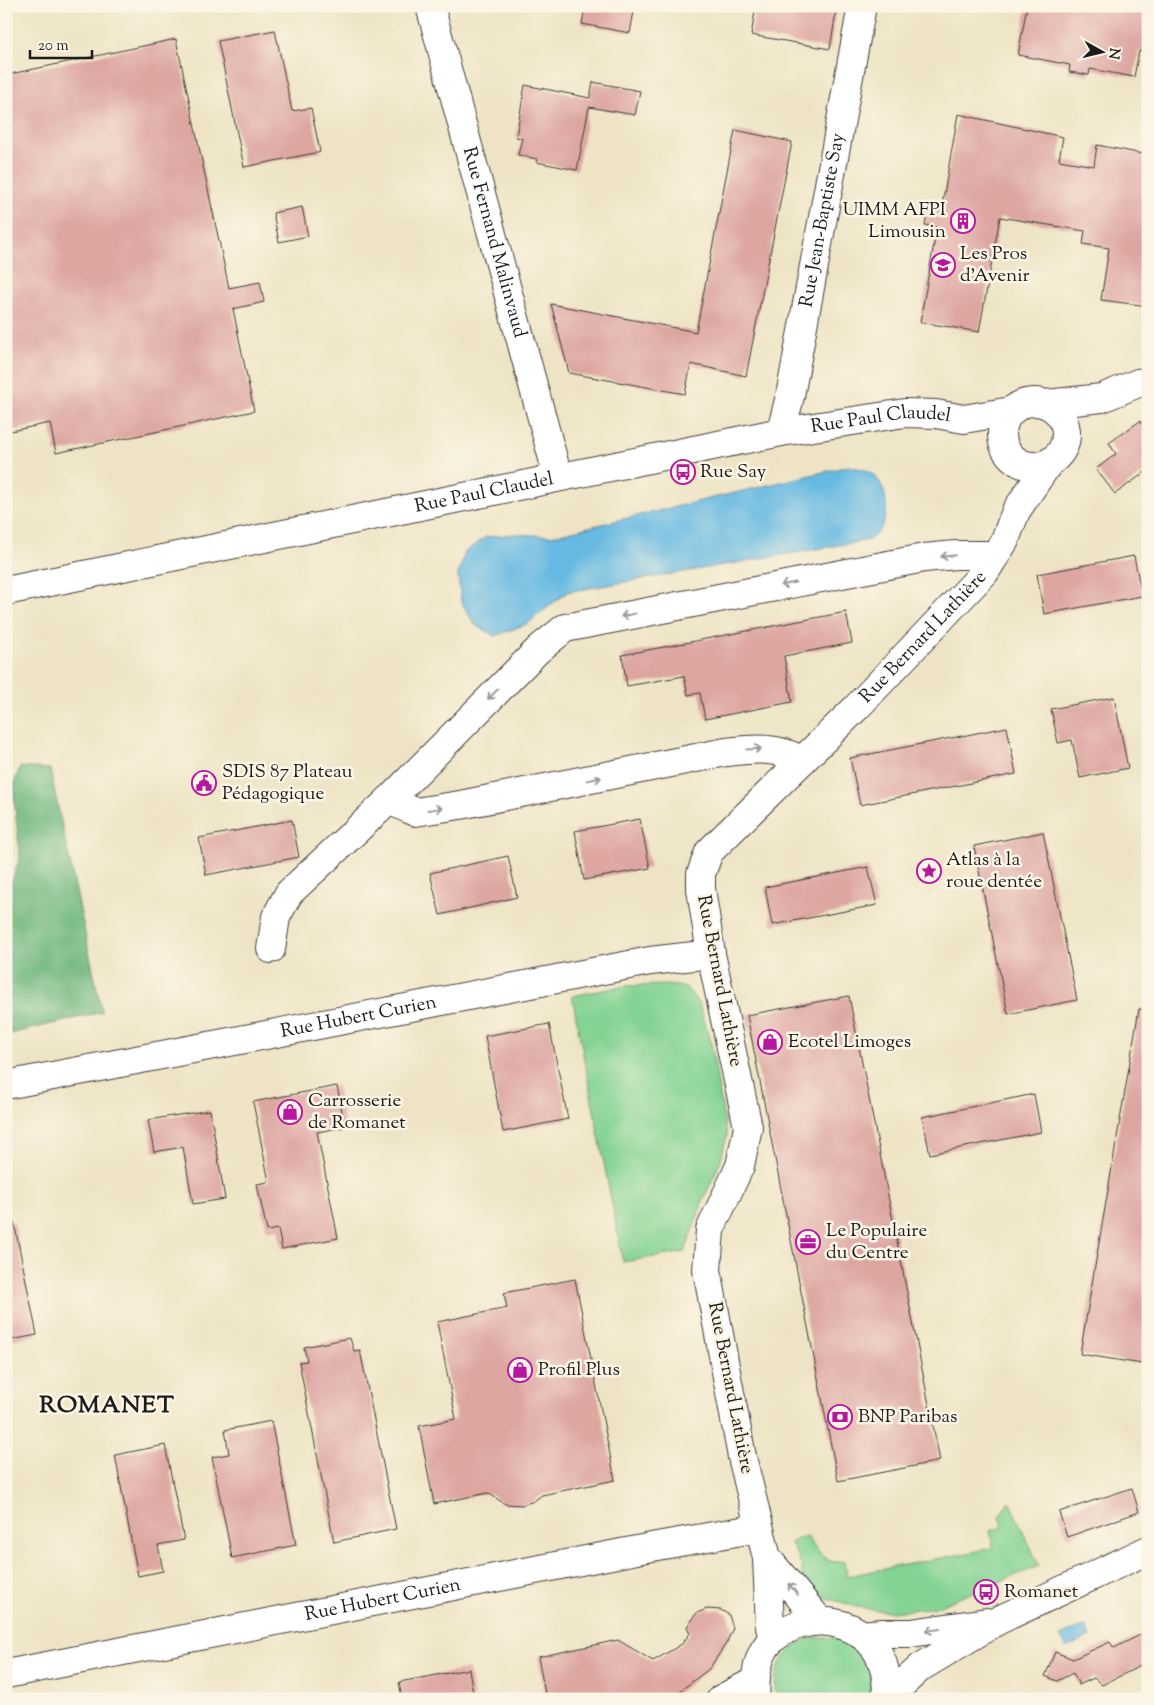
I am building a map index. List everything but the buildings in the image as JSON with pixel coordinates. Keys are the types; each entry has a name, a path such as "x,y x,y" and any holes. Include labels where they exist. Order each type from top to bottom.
{"street":[{"name":"Rue Fernand Malinvaud","path":"430,6 558,478"},
{"name":"Rue Jean-Baptiste Say","path":"781,432 792,386 862,6"},
{"path":"1102,398 1066,438 1060,453 1048,464 1025,465 1009,453 1002,437 1003,427 1011,411 1020,405 1030,402 1046,404 1102,398 1138,383 1148,382"},
{"path":"1046,404 1055,409 1062,417 1066,427 1066,438"},
{"name":"Rue Paul Claudel","path":"6,591 781,432 905,413 936,414 964,419 1011,411"},
{"name":"Rue Paul Claudel","path":"964,419 1009,453"},
{"name":"Rue Bernard Lathière","path":"1009,453 1016,511"},
{"name":"Rue Bernard Lathière","path":"773,1638 770,1626 767,1558 742,1457 707,1270 710,1230 740,1166 748,1127 711,954 701,889 701,874 709,852 863,700 985,572 1005,540 1016,511 1048,464"},
{"path":"271,948 276,917 289,893 388,800 539,649 565,628 924,558 956,555 996,555"},
{"path":"388,800 415,812 460,805 726,752 758,748 790,753 802,760"},
{"name":"Rue Hubert Curien","path":"6,1085 650,961 711,954"},
{"name":"Rue Hubert Curien","path":"6,1674 683,1541 759,1528"},
{"path":"887,1699 920,1667 999,1620 1148,1550"},
{"name":"Rue Bernard Lathière","path":"767,1558 819,1620"},
{"path":"721,1699 755,1690 758,1665 773,1638 796,1625 819,1620 847,1626 873,1646 883,1663 887,1682 887,1699"},
{"path":"861,1635 911,1633 999,1620"}],"green space":[{"path":"20,767 50,769 102,1012 6,1035 6,895 20,858 13,787"},
{"path":"666,985 686,987 699,1004 710,1038 727,1136 720,1162 702,1203 685,1252 623,1262 572,996 625,986"},
{"path":"1009,1501 1039,1566 936,1607 892,1612 857,1607 820,1596 802,1581 802,1566 791,1543 797,1538 807,1537 822,1556 832,1562 845,1561 847,1576 993,1548 990,1531 1003,1527 1000,1515"},
{"path":"815,1637 842,1640 859,1652 870,1674 871,1691 869,1699 777,1699 775,1691 776,1674 782,1660 800,1642"}],"water":[{"path":"849,466 868,471 875,476 884,490 886,499 885,517 878,532 869,540 567,592 527,624 495,636 474,624 461,601 458,575 465,552 486,537 515,534 551,536"},
{"path":"1085,1625 1090,1637 1066,1648 1060,1636"}],"place":[{"name":"UIMM AFPI Limousin","path":"963,221"},
{"name":"Les Pros d'Avenir","path":"943,265"},
{"name":"Rue Say","path":"683,472"},
{"name":"SDIS 87 Plateau Pédagogique","path":"204,783"},
{"name":"Atlas à la roue dentée","path":"929,871"},
{"name":"Ecotel Limoges","path":"770,1042"},
{"name":"Carrosserie de Romanet","path":"290,1112"},
{"name":"Le Populaire du Centre","path":"808,1242"},
{"name":"Profil Plus","path":"520,1370"},
{"name":"BNP Paribas","path":"840,1417"},
{"name":"Romanet","path":"986,1592"}],"district":[{"name":"ROMANET","path":"107,1406"}]}
